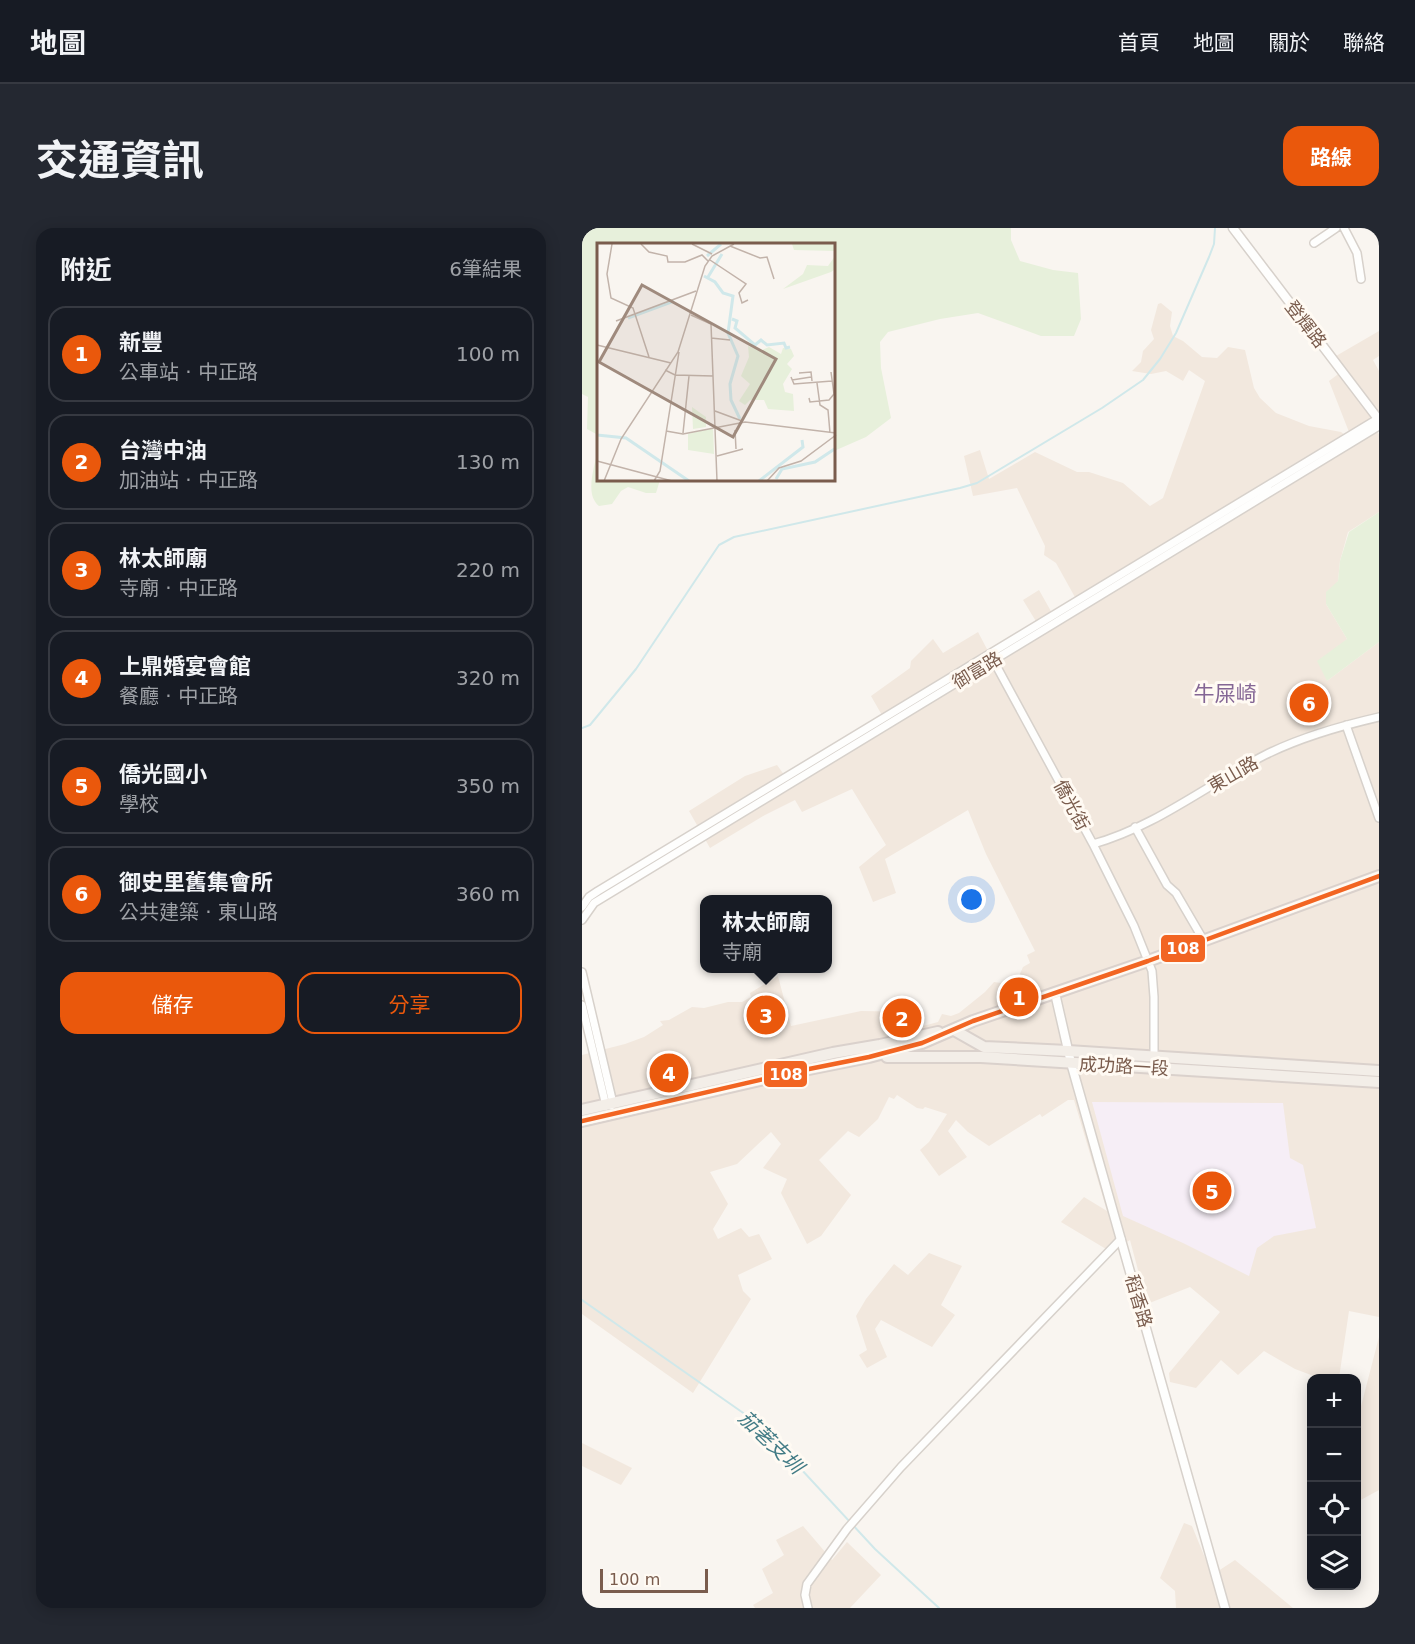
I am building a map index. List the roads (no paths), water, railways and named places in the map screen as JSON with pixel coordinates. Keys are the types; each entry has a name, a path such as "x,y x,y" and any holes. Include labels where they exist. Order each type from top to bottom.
{"main road":[{"path":"582,1110 609,1107 799,1071 869,1057 922,1043 1379,876"},
{"path":"582,1121 609,1107 833,1053 954,1030"},
{"name":"成功路一段","path":"954,1030 984,1047 1068,1051 1154,1062 1379,1082"},
{"name":"成功路一段","path":"869,1057 981,1057 1071,1063 1154,1062 1379,1071"}],"street":[{"name":"登輝路","path":"1233,228 1379,420"},
{"path":"1314,243 1336,228"},
{"path":"1344,228 1357,253 1361,279"},
{"name":"御富路","path":"582,907 589,897 598,891 1379,420"},
{"name":"御富路","path":"582,920 594,903 991,656"},
{"name":"僑光街","path":"991,656 1134,926 1152,971 1154,1062"},
{"name":"東山路","path":"1092,844 1135,827 1268,754 1312,735 1379,717"},
{"path":"1346,725 1379,818"},
{"path":"1135,827 1167,885 1179,898 1204,940"},
{"path":"582,972 609,1107"},
{"name":"稻香路","path":"1055,993 1071,1063 1225,1608"},
{"path":"582,1005 609,1107"},
{"path":"808,1608 805,1595 807,1584 847,1529 901,1467 1121,1239"}],"waterway":[{"path":"582,728 590,725 636,669 719,545 734,537 977,483 1102,408 1143,380 1160,359 1176,333 1214,244 1215,228"},
{"name":"茄荖支圳","path":"582,1300 749,1417 776,1442 875,1549 939,1608"}],"place":[{"name":"御史里舊集會所","path":"1309,703"},
{"name":"新豐","path":"1019,997"},
{"name":"林太師廟","path":"766,1015"},
{"name":"台灣中油","path":"902,1018"},
{"name":"上鼎婚宴會館","path":"669,1073"},
{"name":"僑光國小","path":"1212,1191"}],"district":[{"name":"牛屎崎","path":"1225,694"}]}
